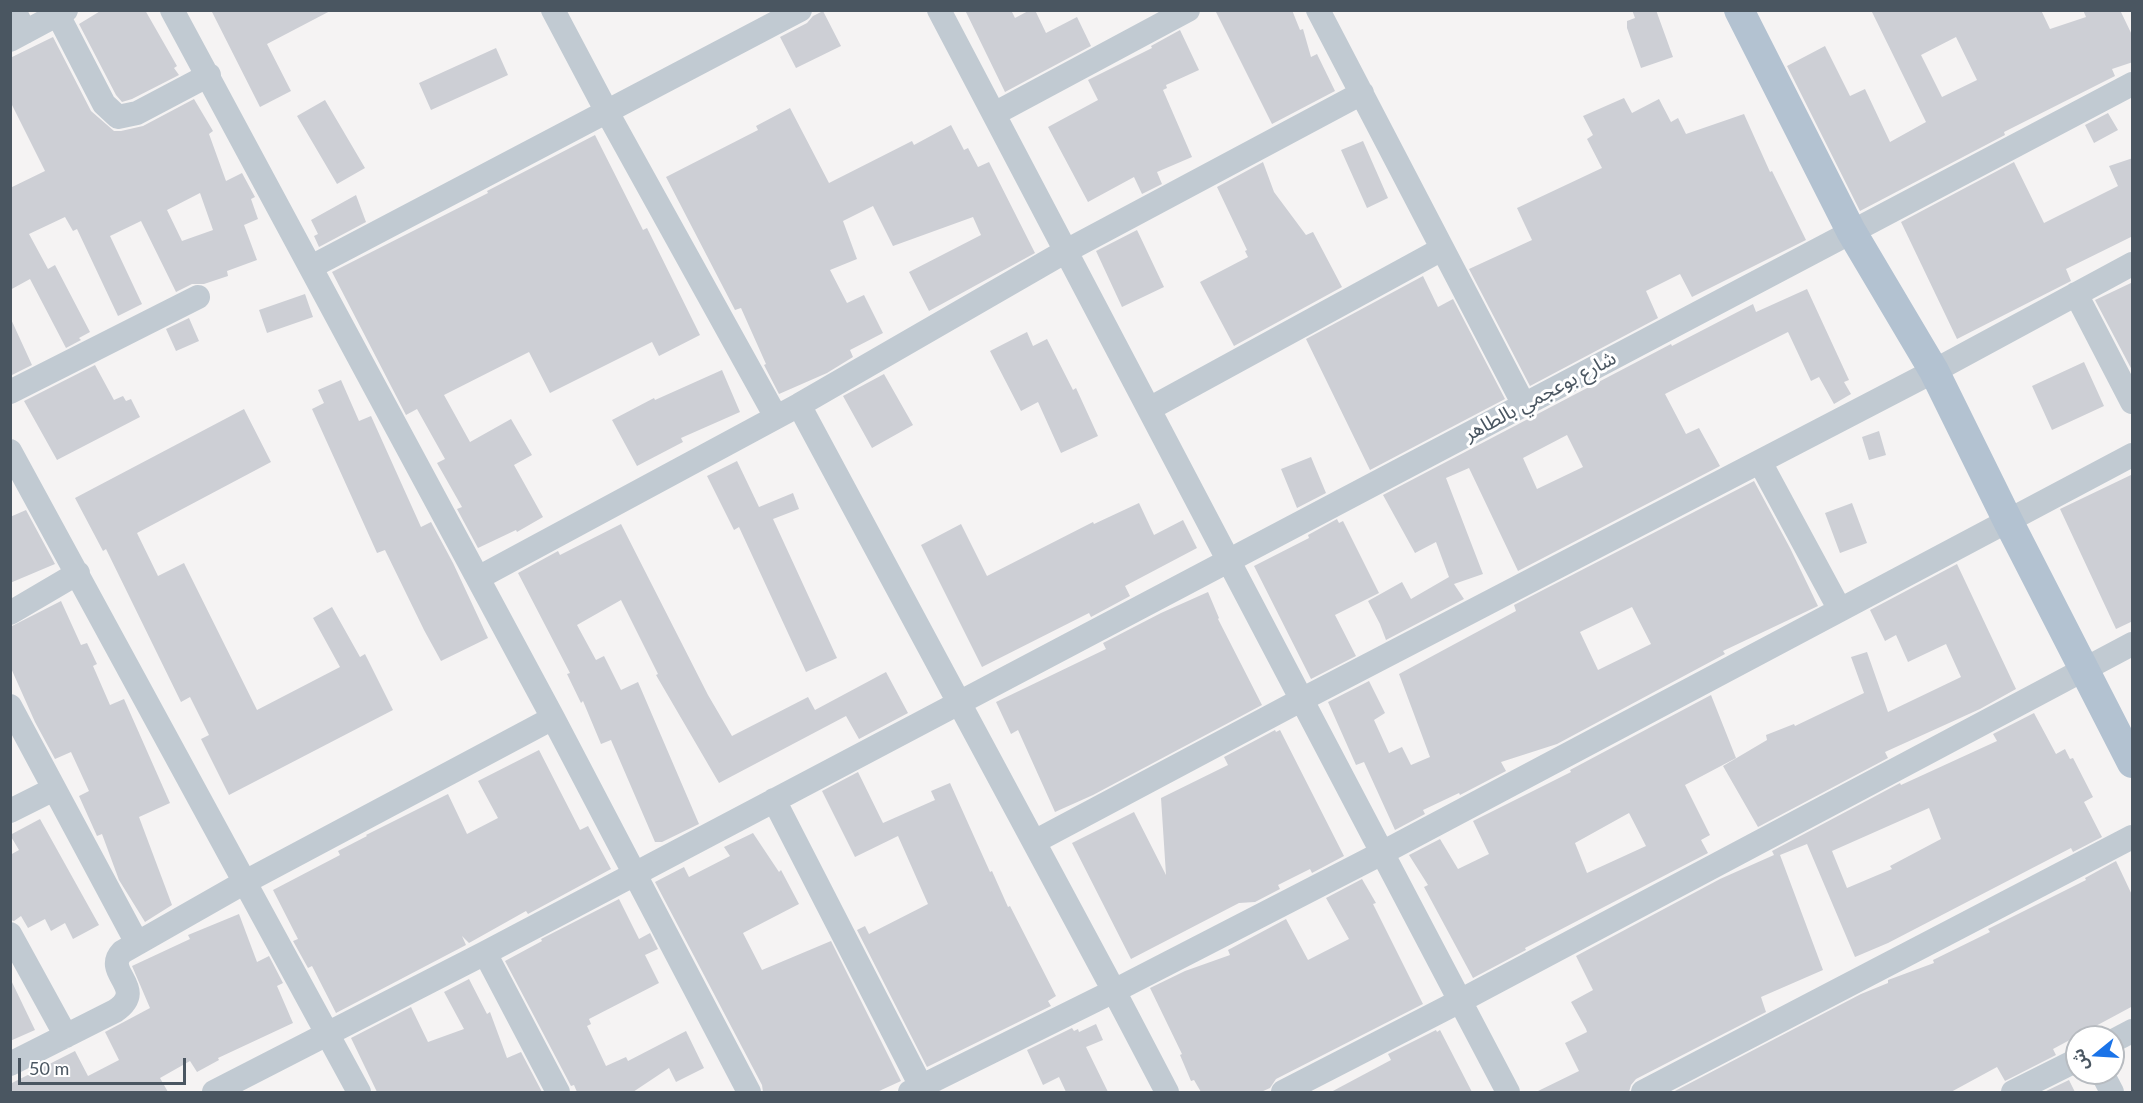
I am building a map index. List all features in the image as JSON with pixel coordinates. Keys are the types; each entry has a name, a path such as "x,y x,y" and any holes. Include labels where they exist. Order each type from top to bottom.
{"main road":[{"path":"1738,10 1851,231 1934,371 2083,669 2133,763"}],"street":[{"path":"14,10 18,36 62,13 104,104 118,117 137,113 208,75"},
{"path":"172,10 553,718 748,1092"},
{"path":"553,10 776,417"},
{"path":"311,267 800,10"},
{"path":"939,10 1508,1092"},
{"path":"994,114 1188,10"},
{"path":"1318,10 1524,405"},
{"name":"شارع بوعجمي بالطاهر","path":"214,1092 485,953 2133,84"},
{"path":"478,578 799,405 1066,251 1362,93"},
{"path":"1149,409 1442,249"},
{"path":"1034,842 1301,700 1934,371 2133,264"},
{"path":"2076,294 2133,402"},
{"path":"10,392 198,297"},
{"path":"799,405 1167,1092"},
{"path":"10,451 359,1092"},
{"path":"774,800 918,1090 1382,853 2133,455"},
{"path":"1760,462 1840,610"},
{"path":"10,613 78,573"},
{"path":"1283,1092 1460,1001 2133,644"},
{"path":"10,706 137,943"},
{"path":"10,1064 115,1011 127,1002 129,995 117,960 122,952 245,882 553,718"},
{"path":"10,811 54,789"},
{"path":"1643,1092 2133,837"},
{"path":"10,934 66,1036"},
{"path":"485,953 558,1092"},
{"path":"2013,1092 2065,1066"}],"building":[{"path":"102,10 145,10 177,66 174,68 179,75 122,102 116,95 79,24"},
{"path":"211,10 332,10 267,44 291,91 260,107"},
{"path":"965,10 1011,10 1015,18 1030,10 1035,10 1046,33 1077,17 1091,46 1005,92"},
{"path":"1215,10 1292,10 1300,30 1303,29 1311,57 1317,54 1335,91 1272,124"},
{"path":"1632,10 1656,10 1673,57 1641,68 1627,28 1627,21 1635,18"},
{"path":"1871,10 2041,10 2050,29 2086,17 2083,10 2120,10 2133,37 2133,62 2112,69 2115,76 2004,132 2005,135 1860,211 1787,66 1825,46 1850,96 1865,89 1890,142 1926,122","holes":["1956,37 1977,80 1942,97 1921,55"]},
{"path":"823,11 841,46 796,68 780,37 807,23 813,16"},
{"path":"1180,30 1199,70 1166,85 1167,88 1163,90 1192,157 1157,172 1162,184 1142,194 1134,177 1088,202 1048,127 1098,100 1088,80 1152,48 1151,46"},
{"path":"53,37 91,111 114,131 143,126 194,99 213,131 209,134 226,181 242,173 255,197 251,199 258,219 244,225 257,260 227,271 228,276 204,284 192,284 176,292 141,221 110,236 142,304 118,316 77,229 73,231 65,217 29,234 48,269 55,265 90,332 66,348 30,279 10,290 10,188 45,171 10,101 10,58","holes":["200,193 213,230 182,241 167,210"]},
{"path":"496,48 508,75 431,110 419,83"},
{"path":"1624,98 1632,113 1659,99 1671,122 1678,118 1686,134 1744,114 1770,172 1772,171 1806,240 1692,297 1680,274 1646,291 1658,318 1530,386 1469,269 1532,240 1517,208 1602,168 1587,139 1593,135 1583,116"},
{"path":"325,100 365,168 337,184 297,116"},
{"path":"790,108 829,183 912,141 914,145 951,125 964,150 968,148 978,167 989,162 1035,253 929,311 909,272 981,235 973,217 893,246 873,206 843,221 857,259 830,270 847,303 864,295 883,333 850,350 853,357 827,373 779,394 764,365 766,364 741,308 735,310 666,177 758,130 756,126"},
{"path":"2108,113 2118,130 2094,143 2085,125"},
{"path":"595,135 643,230 647,228 700,335 659,356 652,342 550,393 529,352 444,395 470,442 511,419 532,455 514,465 543,517 517,532 516,530 478,548 457,509 462,507 437,463 445,459 417,409 406,415 332,272 488,193 487,191"},
{"path":"1363,141 1388,198 1367,208 1341,150"},
{"path":"2133,158 2133,236 2066,269 2071,281 1957,339 1901,222 2014,162 2044,223 2118,186 2109,166"},
{"path":"1263,162 1274,192 1306,235 1313,232 1342,287 1234,346 1200,282 1248,257 1245,251 1247,250 1217,187"},
{"path":"356,195 366,222 319,247 314,236 318,234 311,220"},
{"path":"1137,230 1164,287 1122,307 1096,251"},
{"path":"1423,276 1438,307 1453,299 1505,399 1370,470 1306,339"},
{"path":"2133,282 2133,372 2095,300"},
{"path":"1807,289 1849,380 1844,382 1851,394 1834,404 1819,377 1811,381 1788,332 1665,394 1686,434 1699,428 1720,466 1518,571 1469,468 1446,478 1483,574 1454,584 1464,599 1386,640 1368,601 1402,582 1411,599 1449,577 1436,542 1415,553 1383,495 1671,344 1672,346 1753,304 1756,312","holes":["1567,435 1583,467 1537,489 1523,458"]},
{"path":"305,294 313,317 267,333 259,310"},
{"path":"10,317 32,365 10,376"},
{"path":"189,318 199,341 176,351 166,329"},
{"path":"1027,332 1033,346 1047,339 1073,390 1076,388 1098,436 1061,453 1038,402 1021,411 990,351"},
{"path":"2084,362 2104,406 2052,430 2032,386"},
{"path":"95,365 114,400 123,396 126,401 131,399 140,417 57,460 24,401"},
{"path":"722,370 740,412 681,438 683,442 637,466 612,420 654,398 655,400"},
{"path":"884,374 913,425 872,448 843,396"},
{"path":"341,380 359,421 371,416 421,527 431,522 488,638 441,661 385,550 377,553 312,409 324,403 318,390"},
{"path":"244,409 271,462 137,533 158,576 184,563 257,710 340,667 313,618 332,607 360,657 365,654 393,710 229,795 201,739 209,735 190,697 181,702 106,549 103,551 75,498"},
{"path":"1879,431 1886,455 1869,460 1862,437"},
{"path":"1311,457 1326,493 1297,508 1281,469"},
{"path":"737,461 759,507 793,493 799,509 773,519 837,658 806,672 739,527 734,530 707,476"},
{"path":"2133,474 2133,621 2116,629 2060,509"},
{"path":"1754,481 1818,606 1723,651 1725,654 1557,744 1501,762 1506,771 1460,795 1459,793 1423,810 1425,814 1395,830 1364,762 1356,765 1328,702 1369,681 1385,713 1374,720 1389,753 1402,747 1411,765 1430,757 1399,674 1516,611 1514,605","holes":["1632,607 1651,644 1598,670 1580,632"]},
{"path":"1139,503 1154,535 1183,520 1197,548 1125,586 1130,596 1091,617 1089,613 982,667 921,545 961,524 987,576 1093,522 1094,524"},
{"path":"1852,503 1867,543 1840,553 1825,513"},
{"path":"26,510 55,564 10,583 10,517"},
{"path":"1337,519 1339,523 1343,521 1379,593 1335,615 1356,656 1311,679 1254,566 1309,538 1308,535"},
{"path":"621,524 708,695 732,736 808,697 815,710 886,672 908,713 859,739 846,716 719,783 656,675 658,674 621,600 577,625 596,660 604,656 621,690 638,682 699,824 662,842 655,842 611,740 601,744 583,701 581,703 567,674 570,673 518,573 558,551 560,555"},
{"path":"1957,564 2016,689 1980,709 1885,752 1888,758 1758,827 1723,766 1767,740 1766,735 1794,724 1795,726 1864,693 1851,657 1867,652 1888,712 1961,677 1946,644 1908,662 1896,635 1885,641 1870,610"},
{"path":"1208,592 1218,619 1262,705 1093,795 1055,812 1018,730 1011,734 996,702 1106,649 1103,643"},
{"path":"61,601 81,645 87,643 97,664 93,666 110,705 124,699 170,803 139,817 172,905 145,922 119,880 102,834 97,836 79,796 89,791 71,752 55,759 35,722 10,666 10,627"},
{"path":"1711,695 1736,758 1685,785 1710,835 1701,840 1708,853 1525,948 1526,950 1473,978 1424,887 1428,885 1409,855 1440,839 1458,869 1489,854 1473,821 1571,772 1570,770","holes":["1629,813 1646,846 1587,873 1575,843"]},
{"path":"2034,713 2056,754 2065,749 2070,759 2073,758 2093,797 2084,802 2102,837 2073,852 2071,848 1888,943 1855,957 1807,844 1780,855 1823,970 1761,997 1766,1012 1636,1079 1629,1092 1536,1092 1579,1071 1565,1043 1587,1032 1571,1002 1593,990 1576,956 1720,879 1774,855 1772,851 1900,783 1901,785 1997,741 1993,734","holes":["1929,808 1941,839 1890,866 1892,869 1847,888 1832,851"]},
{"path":"1275,730 1276,732 1280,730 1344,856 1312,873 1310,869 1278,885 1280,889 1255,902 1239,903 1131,959 1072,843 1134,812 1166,875 1161,798 1228,765 1224,757"},
{"path":"539,750 580,830 588,826 611,869 528,914 526,911 469,943 462,936 466,945 336,1013 312,966 308,968 293,941 298,939 273,890 340,855 338,851 366,835 448,794 467,834 498,818 478,781"},
{"path":"858,772 883,823 935,800 931,791 950,783 990,872 992,871 1008,907 1010,906 1056,996 1048,1001 1051,1006 927,1067 857,930 865,926 869,934 928,904 898,836 855,857 822,791"},
{"path":"40,819 99,925 73,939 65,923 51,931 45,919 28,928 21,916 14,921 10,920 10,855 19,850 10,835"},
{"path":"753,833 779,872 781,870 799,904 743,933 762,970 831,941 901,1081 877,1092 763,1092 762,1085 655,882 684,867 689,877 730,856 724,847"},
{"path":"2116,861 2133,897 2133,1006 2098,1025 2065,1025 2065,1043 2053,1049 2056,1055 2005,1081 1997,1067 1951,1092 1673,1092 1861,994 1888,983 1888,980 1934,963 1933,960 1990,932 1988,929 2086,880 2085,878"},
{"path":"1362,879 1376,903 1373,904 1423,1004 1276,1079 1270,1088 1261,1092 1201,1092 1194,1080 1191,1081 1180,1055 1182,1054 1150,988 1185,971 1230,955 1228,950 1286,919 1308,960 1349,939 1326,898"},
{"path":"619,899 639,939 650,933 658,949 645,955 659,983 589,1019 591,1024 587,1026 606,1066 626,1057 628,1061 686,1031 704,1068 676,1082 669,1068 633,1092 577,1092 574,1085 571,1086 505,961 542,941 541,939"},
{"path":"239,914 257,962 269,956 283,983 277,986 293,1023 218,1058 219,1060 197,1072 190,1061 160,1078 168,1092 10,1092 10,1084 75,1051 88,1076 119,1060 105,1032 150,1008 132,966 190,939 188,935"},
{"path":"10,978 35,1030 10,1041"},
{"path":"469,979 487,1014 490,1012 507,1058 521,1052 542,1092 377,1092 351,1038 411,1007 428,1042 464,1029 444,992"},
{"path":"1096,1024 1103,1040 1086,1047 1108,1092 1066,1092 1059,1077 1043,1085 1027,1050 1072,1028 1074,1031 1078,1029 1079,1032"},
{"path":"1436,1030 1437,1032 1440,1030 1472,1092 1331,1092 1391,1060 1388,1054"},
{"path":"2065,1082 2065,1085 2072,1085 2075,1092 2044,1092"}]}
